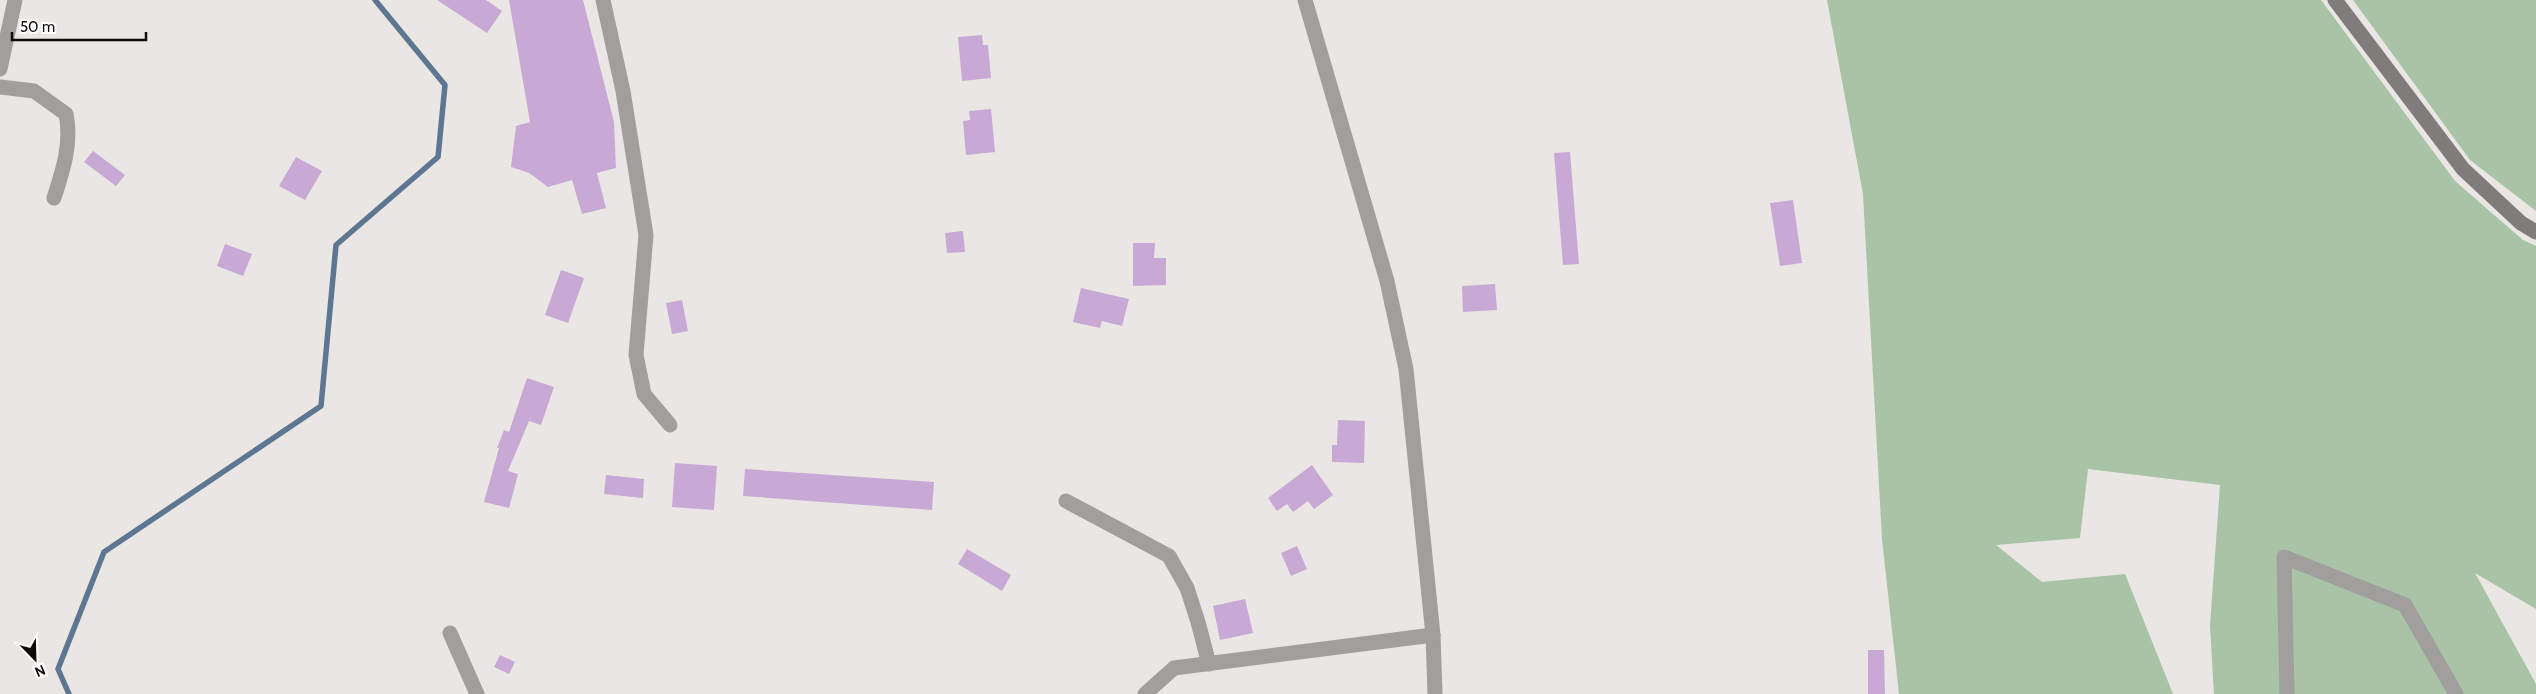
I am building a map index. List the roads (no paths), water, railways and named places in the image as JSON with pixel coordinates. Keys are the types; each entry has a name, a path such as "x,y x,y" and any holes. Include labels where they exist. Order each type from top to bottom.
{"street":[{"path":"0,69 15,0"},
{"path":"603,0 623,91 646,235 636,355 644,394 670,425"},
{"path":"1305,0 1387,281 1406,369 1433,635 1435,694"},
{"path":"2335,0 2463,169 2521,222 2536,232"},
{"path":"0,87 34,91 66,114 70,130 68,146 54,198"},
{"path":"1066,501 1169,556 1186,588 1198,622 1209,664"},
{"path":"2287,694 2284,557 2405,605 2456,694"},
{"path":"450,633 477,694"},
{"path":"1145,694 1174,668 1433,635"}],"waterway":[{"path":"69,694 58,669 104,552 321,406 336,245 438,157 445,85 375,0"}]}
